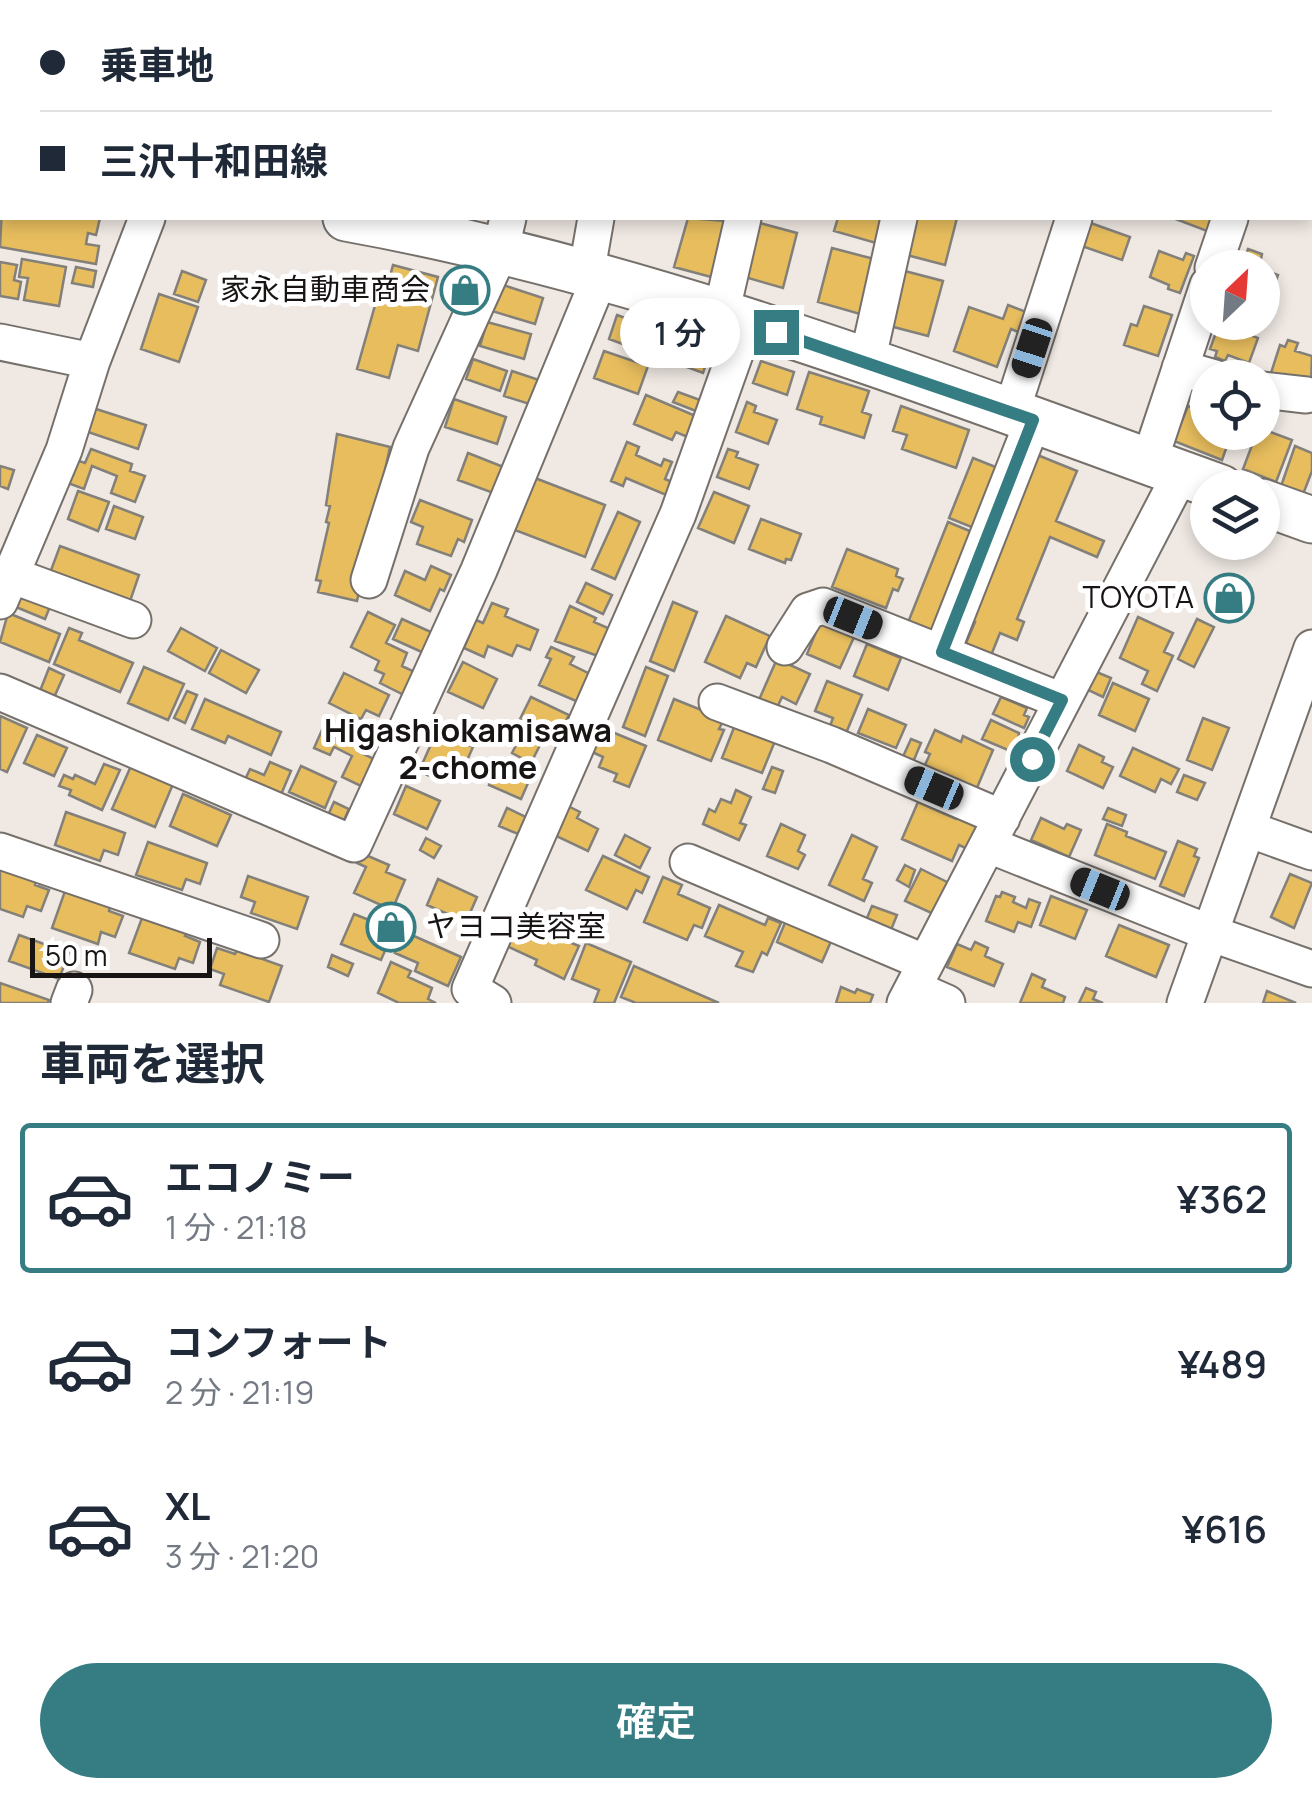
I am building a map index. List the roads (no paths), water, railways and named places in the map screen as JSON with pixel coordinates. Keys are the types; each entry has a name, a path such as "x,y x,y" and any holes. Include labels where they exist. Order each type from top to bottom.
{"main road":[{"path":"366,220 504,234 593,277 734,318 1184,474"},
{"path":"1280,508 1312,520"}],"street":[{"path":"133,620 4,585 64,450 92,362 146,220"},
{"path":"0,692 354,844 479,570 593,277 596,220"},
{"path":"493,1003 470,989 678,514 734,318 743,220"},
{"path":"866,362 899,220"},
{"path":"942,652 1022,417 1073,220"},
{"path":"1220,250 1229,220"},
{"path":"369,580 411,448 504,234"},
{"path":"915,985 1184,474 1180,368 1190,338"},
{"path":"0,342 92,362"},
{"path":"1180,368 1190,371"},
{"path":"1280,392 1306,395"},
{"path":"785,647 808,610 824,606 1062,700"},
{"path":"1185,1003 1312,648"},
{"path":"717,702 832,745 995,831 1210,933 1312,969"},
{"path":"1248,828 1312,852"},
{"path":"0,851 261,940"},
{"path":"688,862 947,1003"}],"place":[{"name":"家永自動車商会","path":"465,290"},
{"name":"TOYOTA","path":"1229,598"},
{"name":"ヤヨコ美容室","path":"391,927"}],"district":[{"name":"Higashiokamisawa 2-chome","path":"468,750"}]}
